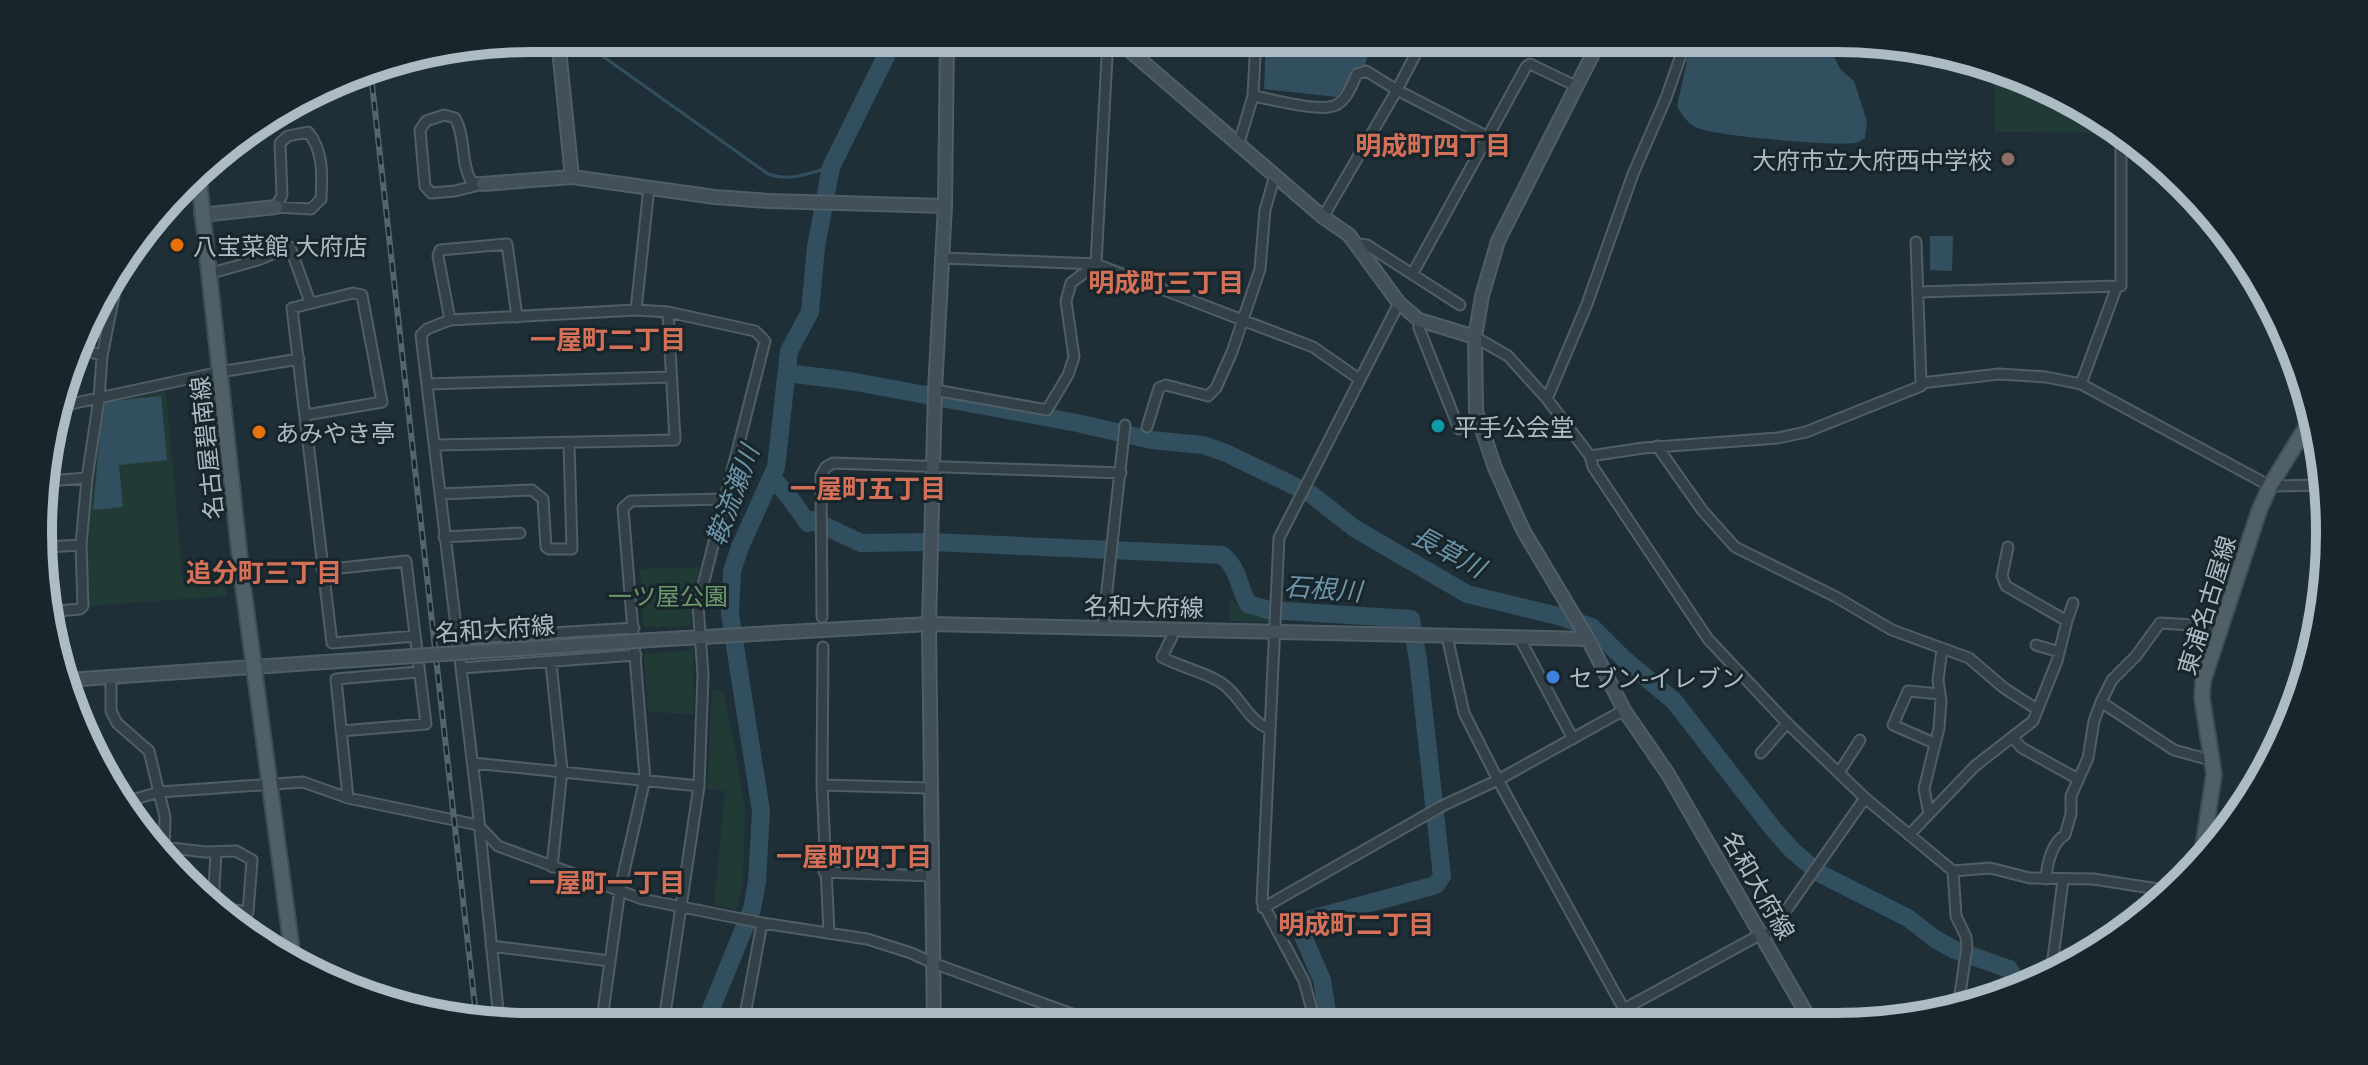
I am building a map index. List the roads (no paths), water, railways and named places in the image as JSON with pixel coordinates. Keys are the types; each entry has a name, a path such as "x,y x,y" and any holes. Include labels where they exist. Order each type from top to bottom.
{"main road":[{"name":"名古屋碧南線","path":"199,187 242,578 292,949"},
{"name":"東浦名古屋線","path":"2206,838 2214,761 2202,698 2203,681 2245,548 2270,486 2305,429"}],"street":[{"path":"559,52 572,177"},
{"path":"934,1013 929,624 934,396 945,206 947,52"},
{"path":"934,396 1047,410 1068,375 1074,357 1066,301 1071,283 1096,264 1107,52"},
{"path":"1132,52 1357,244 1399,303 1419,320 1475,337 1508,356 1547,399 1590,456 1593,467 1697,625 1787,723 1865,798 1953,871 1990,868 2046,879 2093,879 2158,888"},
{"path":"1239,143 1253,96 1255,52"},
{"path":"1323,217 1417,52"},
{"path":"1586,635 1523,530 1495,468 1476,411 1475,337 1482,296 1498,241 1594,52"},
{"path":"1547,399 1587,304 1633,174 1682,52"},
{"path":"1413,273 1530,64 1576,86"},
{"path":"1253,96 1330,107 1338,105 1347,95 1357,74 1366,71 1488,137"},
{"path":"483,184 471,181 465,170 460,127 455,118 444,115 426,121 420,130 425,186 431,193 483,184 572,177 715,197 945,206"},
{"path":"201,215 276,207 311,209 321,199 322,172 317,143 308,132 288,136 280,143 282,195 276,207"},
{"path":"1919,292 2121,286 2121,146"},
{"path":"1147,427 1159,388 1166,385 1208,396 1216,388 1232,352 1260,269 1265,210 1275,175"},
{"path":"636,310 649,187"},
{"path":"1590,456 1657,446 1778,438 1806,432 1921,386 1916,242"},
{"path":"450,320 438,256 440,250 507,244 517,317"},
{"path":"1357,244 1367,245 1460,305"},
{"path":"208,274 290,247 310,302"},
{"path":"943,258 1096,264 1313,347 1359,379"},
{"path":"2081,384 2117,286"},
{"path":"306,415 382,402 362,295 353,293 292,308 332,643 415,636"},
{"path":"59,611 83,606 81,545 87,478 102,356 114,296"},
{"path":"1313,1013 1304,981 1263,908 1279,538 1399,303"},
{"path":"498,1012 473,763 421,335 427,329 450,320 636,310 668,312 755,331 765,341 698,605 703,675 699,786 665,1013"},
{"path":"435,445 675,440 668,312"},
{"path":"1419,320 1419,328 1459,429"},
{"path":"88,351 102,356"},
{"path":"69,404 220,372 299,359"},
{"path":"1921,383 1999,374 2046,377 2081,384 2270,486 2313,485"},
{"path":"427,384 671,377"},
{"path":"1103,627 1125,425"},
{"path":"440,494 532,490 543,499 546,547 572,549 569,443"},
{"path":"1657,446 1702,510 1735,547 1836,597 1892,630 1969,658 2004,688 2035,708"},
{"path":"822,617 821,475 833,463 1121,473"},
{"path":"55,480 87,478"},
{"path":"603,1013 620,889 645,779 623,508 631,501 724,499"},
{"path":"444,537 520,533"},
{"path":"52,547 81,545"},
{"path":"2008,547 2002,576 2006,586 2067,621"},
{"path":"322,570 406,561 426,724 341,731"},
{"path":"1909,835 1975,766 2033,721 2059,652 2073,603"},
{"path":"2046,879 2058,838 2065,835 2071,814 2071,796 2088,758 2094,721 2112,680 2136,656 2160,623 2208,626 2218,631"},
{"name":"名和大府線","path":"75,679 929,624 1429,636 1586,635 1624,710 1668,774 1806,1013"},
{"path":"456,639 634,628"},
{"path":"1173,629 1162,657 1220,682 1245,711 1270,729"},
{"path":"1447,636 1464,713 1626,1013"},
{"path":"1519,637 1573,739"},
{"path":"2036,645 2059,652"},
{"path":"823,647 822,785 829,932"},
{"path":"1929,814 1924,789 1939,728 1938,680 1942,649"},
{"path":"461,668 636,655"},
{"path":"551,663 562,770 552,867"},
{"path":"348,798 336,679 418,672"},
{"path":"111,677 111,711 117,723 149,751 165,817 164,841"},
{"path":"1934,743 1893,725 1908,691 1940,694"},
{"path":"2101,702 2169,748 2214,761"},
{"path":"1263,908 1442,806 1498,780 1624,710"},
{"path":"1761,753 1787,723"},
{"path":"2013,738 2022,748 2078,779"},
{"path":"1840,771 1860,740"},
{"path":"473,763 699,786"},
{"path":"134,800 160,792 303,782 348,798 478,825 498,846 642,899 762,923 867,939 1069,1013"},
{"path":"822,785 929,788"},
{"path":"1624,1009 1771,932 1865,798"},
{"path":"172,850 236,851 252,860 248,912 235,910"},
{"path":"214,892 216,852"},
{"path":"1953,871 1956,916 1964,931 1967,947 1960,997"},
{"path":"824,872 932,876"},
{"path":"2053,961 2063,880"},
{"path":"745,1013 762,923"},
{"path":"491,946 610,961"}],"water":[{"path":"1265,52 1368,52 1365,65 1336,97 1264,89"},
{"path":"1689,52 1832,52 1840,69 1854,81 1867,121 1865,138 1843,144 1709,131 1694,126 1677,106"},
{"path":"1930,236 1953,236 1952,271 1930,270"},
{"path":"161,396 167,460 119,465 123,507 93,510 103,402"}],"waterway":[{"path":"595,52 768,174 792,177 831,167"},
{"name":"鞍流瀬川","path":"709,1013 752,909 757,882 761,811 730,614 732,571 776,467 789,351 810,312 816,247 831,167 888,52"},
{"name":"長草川","path":"787,373 850,381 1077,423 1151,440 1203,445 1311,494 1354,528 1467,594 1592,627 1674,701 1774,830 1819,873 1908,918 1955,950 2009,969 2014,978"},
{"name":"石根川","path":"772,478 808,523 812,520 861,543 932,542 1222,555 1235,572 1248,604 1269,610 1411,619 1442,876 1436,885 1300,922 1299,927 1322,980 1327,1013"}],"railway":[{"path":"372,80 475,1010"}],"place":[{"name":"大府市立大府西中学校","path":"2008,159"},
{"name":"八宝菜館 大府店","path":"177,245"},
{"name":"平手公会堂","path":"1438,426"},
{"name":"あみやき亭","path":"259,432"},
{"name":"セブン-イレブン","path":"1553,677"}],"district":[{"name":"明成町四丁目","path":"1433,145"},
{"name":"明成町三丁目","path":"1166,282"},
{"name":"一屋町二丁目","path":"608,339"},
{"name":"一屋町五丁目","path":"868,488"},
{"name":"追分町三丁目","path":"264,572"},
{"name":"一屋町四丁目","path":"854,856"},
{"name":"一屋町一丁目","path":"607,882"},
{"name":"明成町二丁目","path":"1356,924"}],"park label":[{"name":"一ツ屋公園","path":"668,595"}]}
